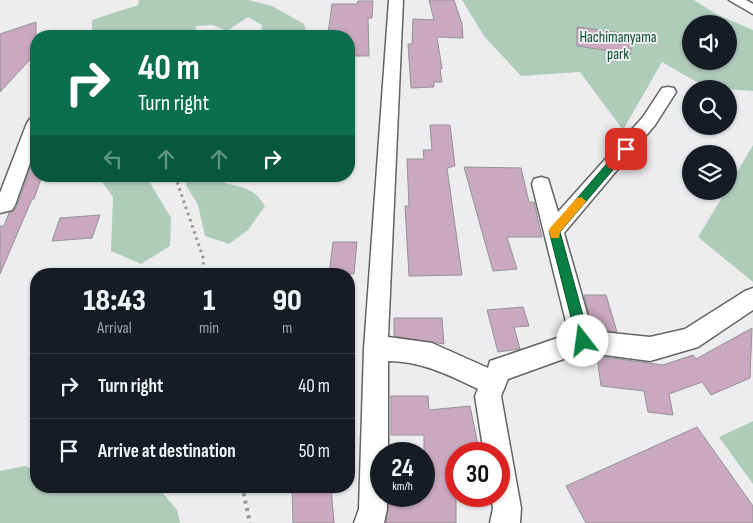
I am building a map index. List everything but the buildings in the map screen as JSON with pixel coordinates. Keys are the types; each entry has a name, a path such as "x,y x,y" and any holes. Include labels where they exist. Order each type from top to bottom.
{"street":[{"path":"369,523 373,508 376,349 396,0"},
{"path":"736,0 753,10"},
{"path":"554,231 650,122 668,92"},
{"path":"0,205 5,205 30,139"},
{"path":"542,184 583,341"},
{"path":"496,442 488,396 499,370 583,341 650,348 690,339 753,298"},
{"path":"376,349 396,349 432,355 494,383"},
{"path":"505,523 507,507"}],"path":[{"path":"177,182 204,260 202,268"},
{"path":"244,493 250,523"}],"green space":[{"path":"139,0 248,0 272,6 304,24 306,30 262,30 262,25 248,17 228,30 213,25 196,26 196,30 92,30 92,20 138,5"},
{"name":"Hachimanyama park","path":"462,0 694,0 718,15 682,15 682,70 737,70 737,23 753,30 753,91 737,90 737,80 693,80 662,62 623,130 580,72 521,76 484,36"},
{"path":"753,145 753,282 698,237 721,200 737,200 737,172"},
{"path":"102,182 150,182 171,218 170,246 141,264 111,251 113,197"},
{"path":"186,182 222,182 250,191 265,206 248,230 229,244 205,236 198,205 186,185"},
{"path":"753,421 753,484 719,437"},
{"path":"25,466 30,468 30,493 163,493 177,510 180,523 0,523 0,471"}],"slow traffic":[{"path":"555,235 554,231 581,201"}],"route":[{"path":"583,341 554,231 626,149"}]}
